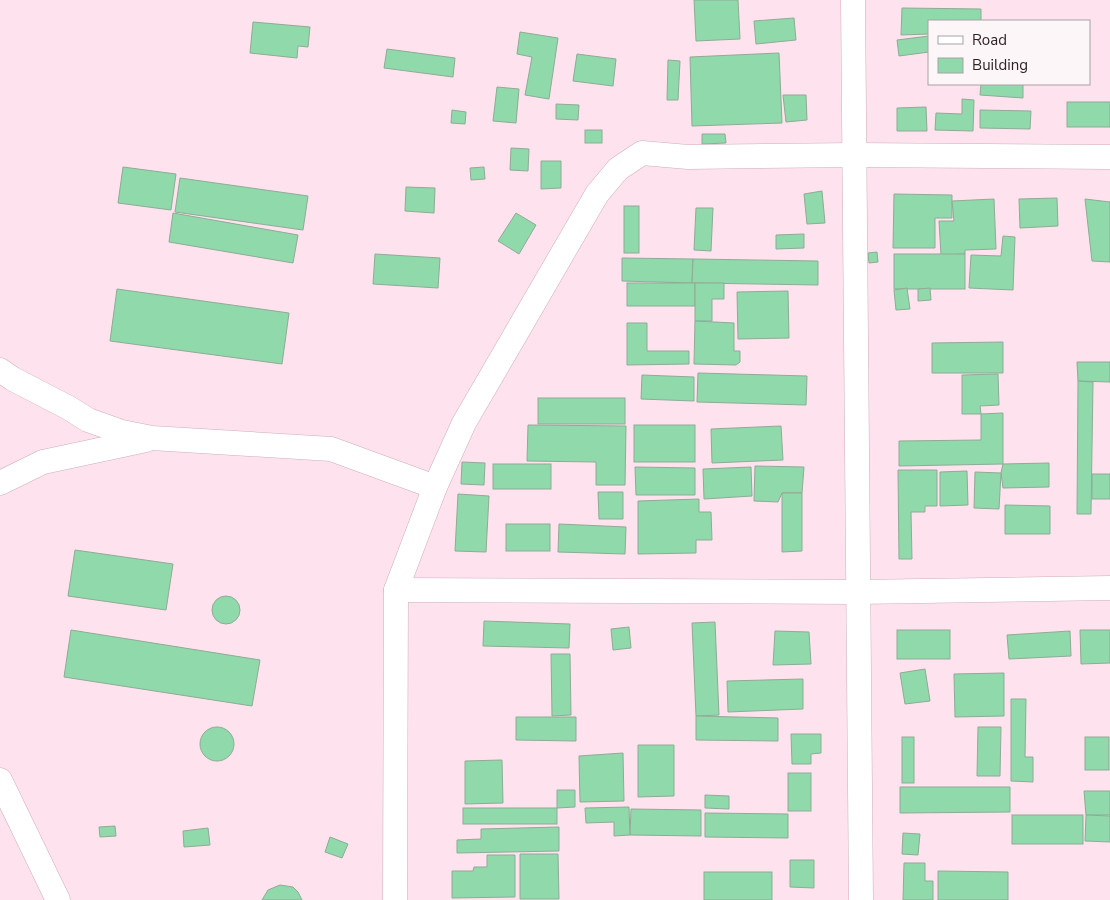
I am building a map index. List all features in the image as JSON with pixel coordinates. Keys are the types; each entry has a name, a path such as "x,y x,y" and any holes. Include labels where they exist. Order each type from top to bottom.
{"street":[{"path":"853,0 861,900"},
{"path":"395,900 396,590 435,487 464,423 597,194 618,170 642,153 688,157 854,155 1110,157"},
{"path":"0,370 88,420 122,432 152,438 331,449 435,487"},
{"path":"0,483 42,462 152,438"},
{"path":"396,590 858,592 1110,588"},
{"path":"0,780 58,900"}],"building":[{"path":"694,0 738,0 740,39 696,41"},
{"path":"902,8 981,9 981,20 928,20 928,34 901,35"},
{"path":"794,18 796,40 756,44 754,21"},
{"path":"253,22 310,27 308,47 298,46 297,58 250,53"},
{"path":"520,32 558,38 549,99 525,95 532,57 517,54"},
{"path":"928,36 928,52 899,56 897,40"},
{"path":"387,49 455,58 453,77 384,68"},
{"path":"779,53 782,123 692,126 690,57"},
{"path":"577,54 616,59 613,86 573,81"},
{"path":"668,60 680,61 678,100 667,100"},
{"path":"981,85 1023,85 1023,98 980,95"},
{"path":"497,87 519,89 516,123 493,121"},
{"path":"783,95 806,95 807,120 786,122"},
{"path":"962,99 974,100 973,131 935,130 936,113 962,114"},
{"path":"1067,102 1110,102 1110,127 1067,127"},
{"path":"556,104 579,105 578,120 556,119"},
{"path":"926,107 927,131 897,131 897,108"},
{"path":"452,110 466,112 465,124 451,123"},
{"path":"980,110 1031,111 1030,129 980,128"},
{"path":"585,130 602,130 602,143 585,143"},
{"path":"702,134 725,134 726,143 702,144"},
{"path":"511,148 529,149 528,171 510,170"},
{"path":"541,161 561,161 561,188 541,189"},
{"path":"123,167 176,174 171,210 118,203"},
{"path":"484,167 485,179 471,180 470,168"},
{"path":"180,178 308,196 303,230 175,212"},
{"path":"406,187 435,188 434,213 405,211"},
{"path":"822,191 825,223 807,224 804,194"},
{"path":"894,194 952,195 952,218 935,218 935,248 893,248"},
{"path":"1057,198 1058,226 1020,228 1019,199"},
{"path":"994,199 996,249 965,250 965,254 941,255 939,221 954,221 952,201"},
{"path":"1085,199 1110,202 1110,262 1092,261"},
{"path":"624,206 639,206 639,253 624,253"},
{"path":"696,208 713,208 711,251 694,250"},
{"path":"173,213 298,235 293,263 169,242"},
{"path":"516,213 536,225 519,254 498,241"},
{"path":"804,234 804,248 776,249 776,235"},
{"path":"1003,236 1015,237 1013,290 969,288 971,255 1001,256"},
{"path":"877,252 878,262 869,263 868,253"},
{"path":"375,254 440,258 438,288 373,284"},
{"path":"894,254 965,254 965,289 894,289"},
{"path":"622,258 693,259 692,283 622,281"},
{"path":"693,259 818,261 818,285 692,283"},
{"path":"627,283 695,283 695,306 627,306"},
{"path":"695,283 724,283 724,299 712,299 712,321 695,321"},
{"path":"907,288 910,309 896,310 894,290"},
{"path":"930,288 931,300 918,301 918,289"},
{"path":"117,289 289,313 282,364 110,341"},
{"path":"788,291 789,338 738,339 737,292"},
{"path":"695,321 734,323 734,351 740,351 740,362 736,365 694,364"},
{"path":"627,323 647,323 647,351 689,351 689,364 627,365"},
{"path":"1003,342 1003,373 932,373 932,343"},
{"path":"1077,362 1110,362 1110,382 1078,381"},
{"path":"698,373 807,376 806,405 697,402"},
{"path":"998,374 999,405 980,406 981,414 962,414 962,375"},
{"path":"642,375 694,377 694,401 641,399"},
{"path":"1078,381 1093,382 1091,514 1077,514"},
{"path":"538,398 625,398 625,424 538,424"},
{"path":"1003,413 1003,464 899,466 899,441 981,440 981,414"},
{"path":"528,425 626,426 625,485 596,485 596,462 527,461"},
{"path":"634,425 695,425 695,462 634,462"},
{"path":"781,426 783,460 712,463 711,429"},
{"path":"462,462 485,463 484,485 461,484"},
{"path":"1049,463 1049,487 1003,488 1001,473 1003,464"},
{"path":"493,464 551,464 551,489 493,489"},
{"path":"755,466 804,467 802,493 782,493 778,502 754,501"},
{"path":"635,467 695,468 695,495 636,495"},
{"path":"751,467 752,496 704,499 703,469"},
{"path":"898,470 937,470 937,506 925,506 925,512 911,512 912,559 899,559"},
{"path":"967,471 968,505 940,506 940,472"},
{"path":"975,472 1001,473 999,509 974,508"},
{"path":"1092,474 1110,474 1110,499 1092,499"},
{"path":"598,492 623,492 623,519 599,519"},
{"path":"782,493 802,493 802,551 782,552"},
{"path":"458,494 489,496 486,552 455,551"},
{"path":"699,499 699,512 711,512 712,540 696,540 696,553 638,554 638,501"},
{"path":"1005,505 1050,506 1050,534 1005,534"},
{"path":"506,524 550,524 550,551 506,551"},
{"path":"559,524 626,527 625,554 558,552"},
{"path":"75,550 173,564 166,610 68,596"},
{"path":"226,596 236,600 240,610 236,620 226,624 216,620 212,610 216,600"},
{"path":"484,621 570,624 569,648 483,646"},
{"path":"715,622 719,715 696,716 692,623"},
{"path":"629,627 631,648 613,650 611,629"},
{"path":"71,630 260,660 252,706 64,677"},
{"path":"897,630 950,630 950,659 897,659"},
{"path":"1080,630 1110,630 1110,663 1081,664"},
{"path":"775,631 809,632 811,664 773,665"},
{"path":"1070,631 1071,656 1009,659 1007,635"},
{"path":"551,654 570,654 571,715 552,716"},
{"path":"925,669 930,701 905,704 900,673"},
{"path":"1004,673 1004,716 955,717 954,674"},
{"path":"803,679 803,709 728,712 727,681"},
{"path":"1011,699 1026,699 1025,757 1033,757 1033,782 1011,781"},
{"path":"696,716 778,718 778,741 696,740"},
{"path":"516,717 576,717 576,741 516,740"},
{"path":"217,727 229,732 234,744 229,756 217,761 205,756 200,744 205,732"},
{"path":"978,727 1001,727 1000,776 977,776"},
{"path":"791,734 821,734 821,753 811,754 811,764 792,764"},
{"path":"902,737 914,737 914,783 902,783"},
{"path":"1085,737 1109,737 1109,770 1085,770"},
{"path":"638,745 674,745 674,796 638,797"},
{"path":"623,753 624,801 580,802 579,756"},
{"path":"502,760 503,803 465,804 465,761"},
{"path":"788,773 811,773 811,811 788,811"},
{"path":"900,787 1010,787 1010,812 900,813"},
{"path":"557,790 575,790 575,807 557,808"},
{"path":"1084,791 1110,791 1110,815 1086,815"},
{"path":"705,795 729,796 729,809 705,808"},
{"path":"629,807 630,835 614,836 614,822 586,823 585,808"},
{"path":"463,808 557,808 557,824 463,824"},
{"path":"631,809 701,810 701,836 630,835"},
{"path":"705,813 788,814 788,838 705,837"},
{"path":"1012,815 1083,815 1083,844 1012,844"},
{"path":"1086,815 1110,816 1110,842 1085,841"},
{"path":"115,826 116,836 100,837 99,827"},
{"path":"559,827 559,851 457,853 457,840 481,839 481,829"},
{"path":"208,828 210,845 184,847 183,831"},
{"path":"903,833 920,834 918,855 902,854"},
{"path":"330,837 348,844 342,858 325,852"},
{"path":"520,854 558,854 559,899 520,899"},
{"path":"487,855 515,855 515,897 452,898 452,871 473,871 474,867 487,867"},
{"path":"790,860 814,860 814,888 790,887"},
{"path":"904,863 925,863 925,881 933,881 933,900 903,900"},
{"path":"938,871 1008,872 1008,900 938,900"},
{"path":"704,872 772,872 772,900 704,900"},
{"path":"280,885 293,887 302,900 262,900 268,890"}]}
